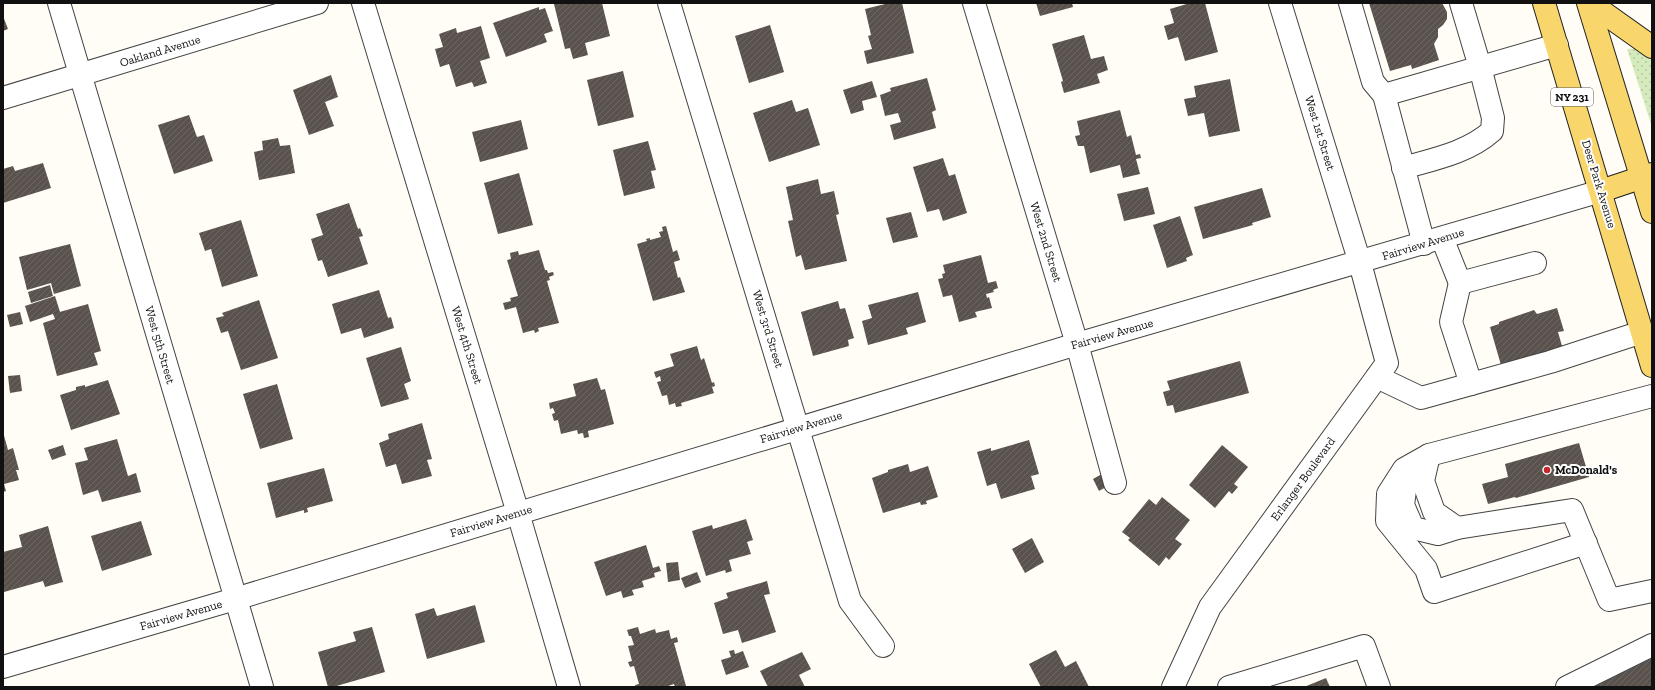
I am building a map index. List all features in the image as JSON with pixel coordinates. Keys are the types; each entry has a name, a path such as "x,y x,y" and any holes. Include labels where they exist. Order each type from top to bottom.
{"main road":[{"name":"Deer Park Avenue","path":"1544,3 1652,366"},
{"path":"1589,3 1652,47"},
{"path":"1589,3 1647,176 1652,212"},
{"path":"1601,192 1647,176"}],"street":[{"name":"West 5th Street","path":"59,3 262,687"},
{"name":"Oakland Avenue","path":"3,98 317,3"},
{"name":"West 4th Street","path":"363,3 518,513 568,687"},
{"name":"West 3rd Street","path":"669,3 850,601 883,646"},
{"name":"West 2nd Street","path":"974,3 1077,344 1115,483"},
{"name":"West 1st Street","path":"1280,3 1360,263"},
{"path":"1350,3 1373,82 1384,94 1403,168 1433,241 1460,284 1451,322 1471,384"},
{"path":"1403,168 1463,150 1481,141 1492,131 1493,118 1461,3"},
{"path":"1384,94 1557,46"},
{"name":"Fairview Avenue","path":"3,667 235,599 1077,344 1601,192"},
{"name":"Erlanger Boulevard","path":"1173,687 1210,607 1387,363 1360,263"},
{"path":"1460,284 1535,263"},
{"path":"1377,377 1421,398 1550,362 1642,332"},
{"path":"1586,543 1434,592 1426,569 1387,521 1388,494 1404,469 1429,455 1652,396"},
{"path":"1429,455 1423,482 1434,512 1457,528"},
{"path":"1408,468 1403,505 1413,528 1438,534 1457,528 1572,510 1609,600 1652,591"},
{"path":"1567,687 1652,645"},
{"path":"1229,687 1364,646 1379,687"}],"green space":[{"path":"1640,48 1652,58 1652,127 1627,49"}],"building":[{"path":"602,3 610,36 585,43 588,55 573,59 570,48 565,49 554,4"},
{"path":"889,3 902,3 914,53 867,64 864,51 872,49 868,36 871,35 865,9"},
{"path":"1036,3 1072,3 1073,7 1040,16"},
{"path":"1190,3 1205,3 1218,52 1185,61 1178,37 1168,40 1164,26 1174,23 1170,9"},
{"path":"1369,3 1442,3 1447,12 1447,19 1438,29 1438,37 1434,44 1439,60 1412,69 1411,65 1390,71"},
{"path":"539,7 539,10 545,8 553,31 544,34 547,42 506,57 493,23"},
{"path":"3,16 8,29 3,31"},
{"path":"770,25 784,72 749,83 735,36"},
{"path":"481,26 490,58 480,61 487,83 474,87 472,82 456,87 449,64 440,67 435,49 443,47 439,34 456,28 457,33"},
{"path":"1084,35 1091,59 1104,56 1108,70 1097,74 1100,83 1064,93 1061,82 1063,81 1052,44"},
{"path":"623,71 634,117 598,126 587,80"},
{"path":"331,75 338,97 325,102 334,126 309,135 293,90"},
{"path":"927,78 936,110 932,112 936,128 894,140 890,125 901,122 898,113 885,116 880,95 891,91 890,88"},
{"path":"1230,79 1240,131 1209,137 1204,113 1188,116 1184,99 1196,97 1194,86"},
{"path":"872,81 877,97 862,101 864,110 851,114 843,90"},
{"path":"792,100 796,112 808,108 820,145 769,162 753,113"},
{"path":"1120,110 1127,137 1131,135 1136,155 1140,154 1141,158 1136,159 1140,174 1123,178 1120,165 1090,173 1084,146 1078,146 1075,136 1080,135 1077,121"},
{"path":"189,115 197,137 204,135 213,161 174,174 158,125"},
{"path":"521,120 528,149 480,162 472,132"},
{"path":"278,138 280,146 290,145 295,173 259,180 254,152 263,150 262,141"},
{"path":"648,141 656,170 651,171 655,188 624,196 613,150"},
{"path":"943,158 949,176 955,174 967,213 943,221 939,209 927,212 913,167"},
{"path":"43,163 51,188 3,203 3,169 13,166 15,171"},
{"path":"519,173 533,225 498,234 484,183"},
{"path":"818,179 821,194 834,191 839,214 836,215 847,261 805,270 801,255 796,257 788,221 793,220 786,187"},
{"path":"1148,187 1155,214 1124,221 1117,194"},
{"path":"1262,188 1271,217 1252,223 1253,225 1203,239 1194,207"},
{"path":"349,203 358,229 360,228 363,236 359,237 368,264 328,277 322,260 318,261 311,239 323,235 316,214"},
{"path":"911,212 918,237 893,243 886,218"},
{"path":"1180,216 1193,255 1186,258 1187,261 1167,268 1153,225"},
{"path":"241,220 258,276 222,287 211,249 205,251 199,233"},
{"path":"666,226 673,252 677,250 680,260 674,262 678,278 680,277 685,292 653,301 637,244 647,241 646,239 650,238 650,240 661,237 659,232 663,231 662,227"},
{"path":"70,244 81,286 54,294 51,283 27,290 19,257"},
{"path":"539,250 545,270 547,270 548,273 553,272 554,275 549,277 550,280 547,281 559,323 538,328 539,331 535,333 534,330 523,333 516,307 505,310 503,303 511,301 510,298 518,296 507,260 511,259 510,253 518,251 519,255"},
{"path":"981,255 988,283 996,281 998,288 993,290 994,292 986,294 987,298 989,297 992,308 975,312 977,317 959,322 952,295 943,297 938,279 943,278 942,274 945,273 943,265"},
{"path":"50,285 53,296 31,303 28,292"},
{"path":"379,290 388,318 391,317 394,328 364,338 361,328 341,334 332,304"},
{"path":"918,292 926,322 906,328 908,334 868,345 862,321 872,318 868,305"},
{"path":"55,296 60,312 88,304 101,351 94,353 98,365 57,376 43,323 55,319 53,314 30,322 25,306"},
{"path":"259,300 278,358 241,370 228,331 221,333 216,318 224,316 222,313"},
{"path":"838,301 840,309 845,308 854,338 848,340 849,346 813,356 801,312"},
{"path":"1557,308 1564,331 1558,332 1564,353 1503,372 1490,327 1499,324 1499,322 1534,310 1537,314"},
{"path":"20,312 23,324 10,327 7,315"},
{"path":"697,346 701,360 704,358 712,383 714,382 715,386 712,387 714,393 681,403 682,406 676,407 675,403 669,405 667,395 662,396 657,382 661,381 660,376 656,378 654,372 674,366 670,354"},
{"path":"401,347 411,381 404,384 409,399 381,407 366,358"},
{"path":"1240,361 1249,393 1175,413 1173,405 1167,406 1163,392 1170,390 1167,381"},
{"path":"20,375 22,391 10,393 8,376"},
{"path":"597,378 601,390 605,389 614,424 588,431 589,437 584,438 583,433 578,434 577,430 561,434 558,420 554,421 552,414 555,413 553,408 550,409 549,403 576,396 573,384"},
{"path":"108,380 120,414 71,430 60,395 76,390 76,387 85,385 85,387"},
{"path":"277,384 293,439 260,449 243,394"},
{"path":"422,423 432,459 427,460 432,476 402,484 396,464 386,467 379,443 389,439 388,434"},
{"path":"3,432 8,450 13,448 19,470 16,470 19,480 4,484 6,491 3,492"},
{"path":"117,439 128,476 136,473 141,492 102,502 98,490 83,495 75,463 88,460 84,448"},
{"path":"1029,440 1039,474 1031,476 1035,489 1001,499 996,483 987,486 977,452 991,448 991,451"},
{"name":"McDonald's","path":"1579,443 1589,477 1516,498 1488,504 1482,484 1508,477 1505,464"},
{"path":"63,445 66,455 52,460 48,450"},
{"path":"1222,445 1248,467 1234,484 1238,487 1232,494 1229,491 1215,508 1189,485"},
{"path":"908,464 910,472 928,466 938,497 926,501 927,504 921,505 920,502 883,513 872,478 888,472 888,470"},
{"path":"324,468 333,501 307,508 308,512 304,513 304,510 276,518 267,483"},
{"path":"1109,470 1115,482 1099,491 1093,479"},
{"path":"1162,497 1190,520 1175,539 1182,544 1169,560 1166,557 1159,566 1128,540 1130,538 1122,532 1149,499 1156,505"},
{"path":"746,519 753,540 747,542 751,554 729,560 732,571 726,573 725,570 706,576 692,531 712,525 713,529"},
{"path":"141,521 152,555 102,571 91,536"},
{"path":"48,526 63,582 45,587 43,581 4,592 3,552 22,547 19,535"},
{"path":"1032,538 1044,562 1025,573 1012,549"},
{"path":"646,545 653,568 659,566 661,571 654,573 655,577 642,581 644,587 632,590 634,595 623,598 621,591 606,596 594,562"},
{"path":"678,562 680,580 668,582 666,563"},
{"path":"697,572 701,582 685,588 681,578"},
{"path":"767,581 770,594 764,595 776,632 742,643 738,630 723,634 714,603 728,598 726,593"},
{"path":"475,605 485,642 427,659 415,614 434,608 437,616"},
{"path":"372,627 385,672 333,687 328,687 318,652 356,641 353,632"},
{"path":"638,627 640,634 655,629 656,633 669,630 671,639 677,637 678,642 674,643 686,686 675,687 674,684 665,687 636,687 635,685 639,684 634,666 630,667 628,662 632,661 628,646 634,645 627,630"},
{"path":"734,650 735,654 743,651 749,667 726,675 721,660 731,657 729,651"},
{"path":"1056,650 1065,667 1076,661 1089,687 1041,687 1029,664"},
{"path":"802,652 811,669 799,675 805,687 768,687 760,671"},
{"path":"1652,658 1652,687 1593,687"},
{"path":"1326,678 1330,687 1304,687"}],"place":[{"name":"McDonald's","path":"1547,470"}]}
